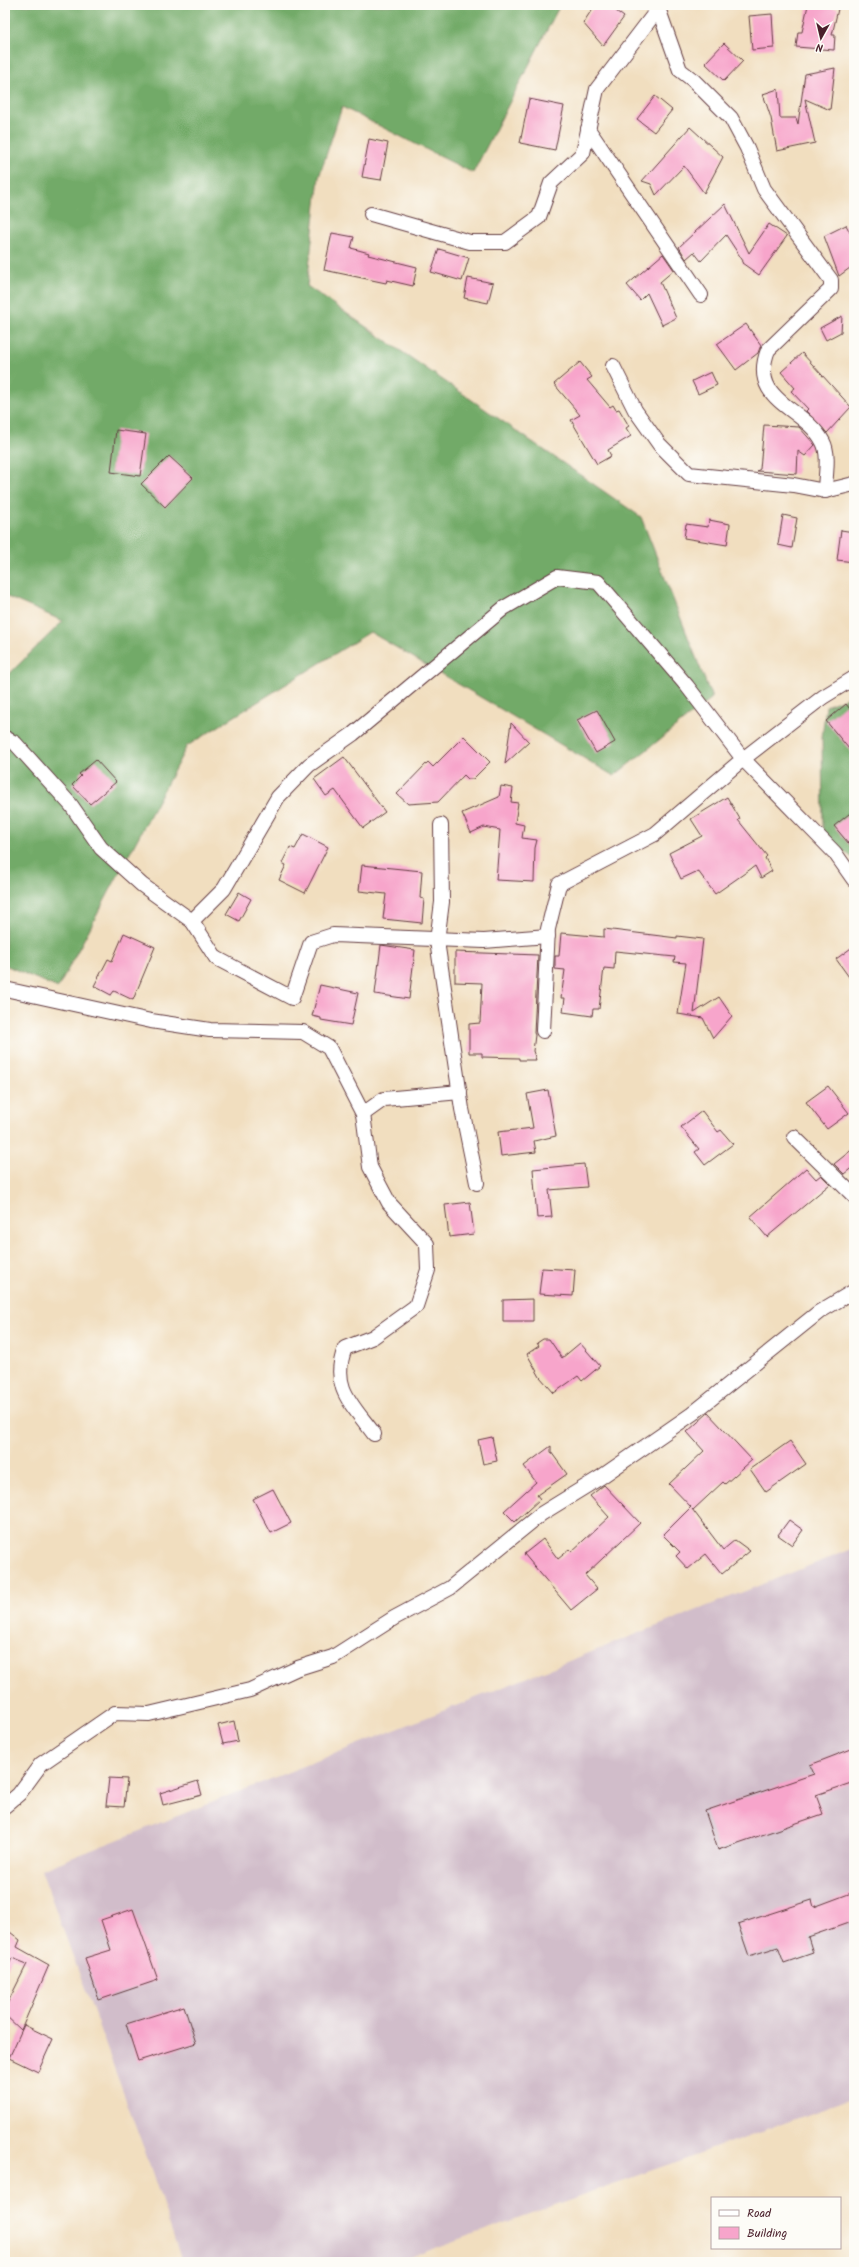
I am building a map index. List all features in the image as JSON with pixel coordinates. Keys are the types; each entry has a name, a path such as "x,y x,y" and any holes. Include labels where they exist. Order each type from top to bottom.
{"street":[{"path":"371,214 470,242 505,242 539,217 551,183 583,153 597,88 657,7"},
{"path":"657,7 680,70 693,80 731,118 747,148 764,189 831,280 831,289 768,350 763,363 768,388 776,398 816,431 824,443 825,491"},
{"path":"588,129 701,295"},
{"path":"613,366 635,410 655,438 690,474 794,485 825,491 854,484"},
{"path":"192,921 224,889 278,797 309,765 353,734 504,608 557,577 598,582 688,686 743,759 834,853 854,880"},
{"path":"543,1031 548,936 559,884 655,834 743,759 823,697 854,678"},
{"path":"5,738 16,743 71,805 100,848 142,885 192,921 216,958 292,998 311,942 333,935 484,942 548,936"},
{"path":"441,825 442,902 437,941 460,1092 477,1183"},
{"path":"5,989 151,1021 210,1030 304,1032 329,1048 363,1114 370,1167 389,1203 427,1244 428,1270 416,1306 373,1337 345,1348 340,1361 341,1389 374,1434"},
{"path":"363,1114 384,1099 460,1092"},
{"path":"794,1138 854,1196"},
{"path":"5,1806 19,1794 42,1764 115,1713 149,1714 250,1690 298,1668 333,1658 394,1618 450,1588 541,1514 601,1478 692,1414 819,1312 854,1291"}],"shaded area":[{"path":"854,1548 854,2098 396,2262 182,2262 147,2157 41,1870"}],"green space":[{"path":"5,5 560,5 473,173 342,107 319,177 307,286 641,517 712,698 614,776 370,632 187,746 58,988 5,965 5,678 63,621 5,596"},
{"path":"854,695 854,859 823,836 822,737 826,706"}],"building":[{"path":"595,5 620,5 616,11 624,17 603,46 583,23"},
{"path":"808,5 822,5 838,9 832,35 835,35 834,50 796,47 798,32 802,32"},
{"path":"772,14 774,48 752,50 749,16"},
{"path":"724,43 743,61 724,81 705,63"},
{"path":"835,68 830,110 805,99 815,143 777,151 771,118 763,94 778,89 780,118 796,118 798,124 805,74"},
{"path":"655,96 672,110 654,132 637,119"},
{"path":"529,99 564,106 555,150 520,143"},
{"path":"690,127 723,157 704,193 684,166 656,195 651,184 642,181"},
{"path":"369,139 388,143 381,180 362,177"},
{"path":"725,204 749,253 769,224 787,236 759,275 742,263 743,261 726,235 701,261 694,252 686,259 679,247"},
{"path":"846,225 854,240 854,265 839,276 824,236"},
{"path":"332,233 354,237 351,248 369,253 368,255 417,267 413,286 387,280 386,283 324,270"},
{"path":"439,249 469,258 462,281 431,272"},
{"path":"663,254 674,270 660,282 676,318 662,325 647,293 640,300 627,285"},
{"path":"468,278 493,283 488,303 464,298"},
{"path":"842,316 841,332 826,340 820,328"},
{"path":"746,324 761,345 758,353 736,370 717,344"},
{"path":"802,353 851,407 827,433 806,411 808,409 791,391 795,388 781,372"},
{"path":"580,362 592,377 587,380 610,407 613,405 616,410 619,409 629,426 626,428 631,436 608,450 611,456 597,464 571,420 580,415 554,384"},
{"path":"711,372 717,385 698,394 692,381"},
{"path":"764,425 799,427 815,445 805,456 798,451 797,474 757,471 760,469"},
{"path":"116,430 146,434 140,476 111,472"},
{"path":"169,456 193,478 165,507 141,484"},
{"path":"783,515 797,518 792,548 778,545"},
{"path":"709,520 730,524 727,545 684,538 686,524 708,527"},
{"path":"841,530 854,532 854,562 837,560"},
{"path":"846,704 854,714 854,755 826,721"},
{"path":"597,710 615,742 596,753 577,720"},
{"path":"511,723 529,742 505,764"},
{"path":"464,736 490,762 473,779 468,779 464,775 438,802 408,804 397,794 428,762 433,767"},
{"path":"344,757 385,812 363,828 335,790 326,796 314,779"},
{"path":"96,760 116,782 90,804 72,785 81,776 79,774"},
{"path":"501,786 513,788 511,802 518,803 515,823 524,825 522,838 537,840 535,848 534,882 496,880 500,830 484,827 471,833 462,813 499,797"},
{"path":"727,797 740,819 738,820 767,856 765,858 772,871 761,878 755,866 715,894 698,871 681,879 669,853 702,836 691,819"},
{"path":"854,810 854,850 834,826"},
{"path":"303,834 328,847 305,893 279,880 286,865 282,863 290,847 295,849"},
{"path":"362,865 422,871 420,898 424,899 422,923 383,919 386,894 359,891"},
{"path":"239,892 251,899 239,921 226,914"},
{"path":"604,929 677,938 677,936 703,939 694,1013 719,997 732,1016 713,1038 703,1018 678,1014 686,963 674,962 675,957 615,951 614,969 604,968 599,1009 593,1009 592,1016 563,1012 565,998 561,998 565,970 555,969 555,956 559,956 561,933 604,937"},
{"path":"124,933 155,947 133,1000 114,991 111,995 94,986 108,959 112,961"},
{"path":"381,945 415,950 409,999 375,994"},
{"path":"854,946 854,984 836,959"},
{"path":"455,952 538,955 533,1051 536,1060 482,1057 482,1053 469,1053 469,1024 480,1023 482,983 455,982"},
{"path":"320,985 358,993 351,1025 321,1020 321,1018 312,1016"},
{"path":"828,1086 849,1113 827,1129 806,1102"},
{"path":"548,1090 556,1136 534,1141 536,1152 501,1156 498,1132 533,1128 527,1094"},
{"path":"702,1111 718,1132 721,1130 733,1144 705,1165 695,1152 699,1149 681,1127"},
{"path":"854,1148 854,1166 844,1174 834,1164"},
{"path":"584,1164 587,1187 549,1190 552,1217 537,1218 533,1169"},
{"path":"806,1168 816,1179 821,1175 830,1184 767,1237 750,1217"},
{"path":"470,1202 474,1234 449,1237 445,1205"},
{"path":"542,1268 575,1270 573,1296 539,1294"},
{"path":"533,1299 533,1321 503,1321 503,1300"},
{"path":"543,1339 549,1339 562,1358 580,1343 600,1366 582,1381 578,1376 554,1393 540,1377 527,1354 539,1346 537,1343"},
{"path":"708,1413 752,1460 725,1484 723,1482 693,1510 692,1509 723,1550 735,1540 750,1551 722,1574 706,1554 688,1569 676,1556 680,1552 663,1535 691,1507 669,1484 704,1451 687,1432"},
{"path":"492,1437 497,1461 483,1464 478,1440"},
{"path":"790,1441 806,1464 766,1492 750,1469"},
{"path":"551,1446 551,1452 567,1474 537,1495 540,1499 515,1522 504,1511 536,1482 524,1466"},
{"path":"604,1485 640,1523 585,1575 597,1589 571,1610 524,1554 543,1539 558,1559 569,1550 571,1552 609,1517 590,1496"},
{"path":"273,1489 291,1523 271,1533 253,1499"},
{"path":"789,1520 803,1530 792,1545 778,1535"},
{"path":"234,1721 238,1741 223,1744 218,1725"},
{"path":"854,1748 854,1782 816,1795 823,1814 718,1850 705,1811 814,1774 810,1765"},
{"path":"109,1778 127,1779 124,1807 106,1806"},
{"path":"198,1781 202,1795 163,1805 160,1793"},
{"path":"854,1892 854,1921 808,1937 813,1953 784,1963 778,1947 749,1956 738,1924 812,1900 814,1907"},
{"path":"133,1909 158,1980 99,2000 85,1958 111,1950 101,1920"},
{"path":"5,1928 20,1940 17,1947 49,1965 21,2030 5,2015 5,2008 27,1964 12,1958 5,1973"},
{"path":"184,2006 196,2043 138,2061 126,2024"},
{"path":"24,2025 53,2039 38,2072 9,2058"}]}
